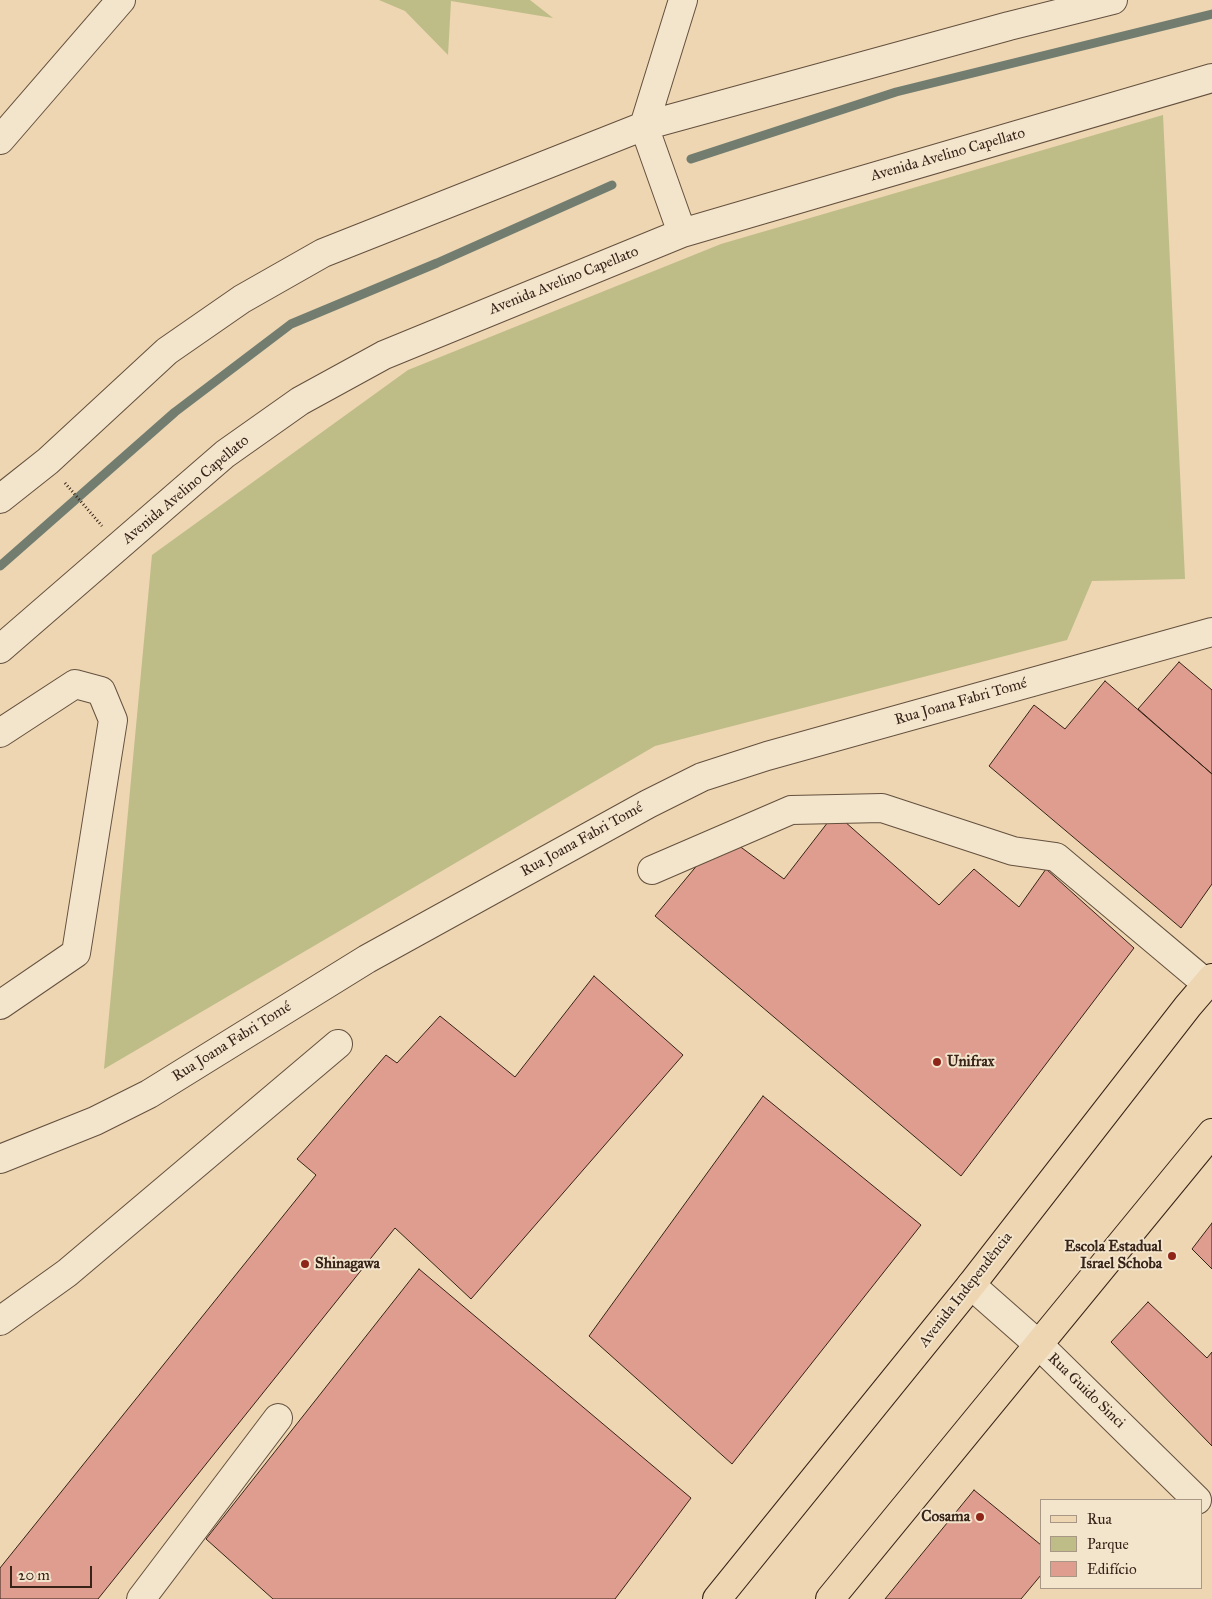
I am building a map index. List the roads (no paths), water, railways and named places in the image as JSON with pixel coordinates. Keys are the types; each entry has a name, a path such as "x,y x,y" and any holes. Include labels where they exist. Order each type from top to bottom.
{"main road":[{"name":"Avenida Independência","path":"718,1599 1205,994"},
{"path":"830,1599 1212,1133"}],"street":[{"path":"0,140 121,0"},
{"path":"682,233 644,126 683,0"},
{"path":"0,499 48,461 166,351 242,299 323,253 644,126 1009,26 1112,0"},
{"name":"Avenida Avelino Capellato","path":"0,649 225,454 300,401 384,355 682,233 1212,78"},
{"name":"Rua Joana Fabri Tomé","path":"0,1159 95,1121 149,1094 367,958 648,804 702,777 767,756 1212,632"},
{"path":"0,733 75,684 101,691 113,720 76,953 0,1005"},
{"path":"652,870 791,810 882,808 1013,851 1056,857 1205,994"},
{"path":"0,1321 67,1273 338,1044"},
{"name":"Rua Guido Sinci","path":"971,1285 1039,1345 1196,1499"},
{"path":"142,1599 278,1418"},
{"path":"1202,1505 1212,1515"}],"waterway":[{"path":"691,159 896,92 1212,14"},
{"path":"0,566 175,412 291,324 437,263 612,185"}],"place":[{"name":"Unifrax","path":"937,1062"},
{"name":"Escola Estadual Israel Schoba","path":"1172,1256"},
{"name":"Shinagawa","path":"305,1264"},
{"name":"Cosama","path":"980,1517"}]}
